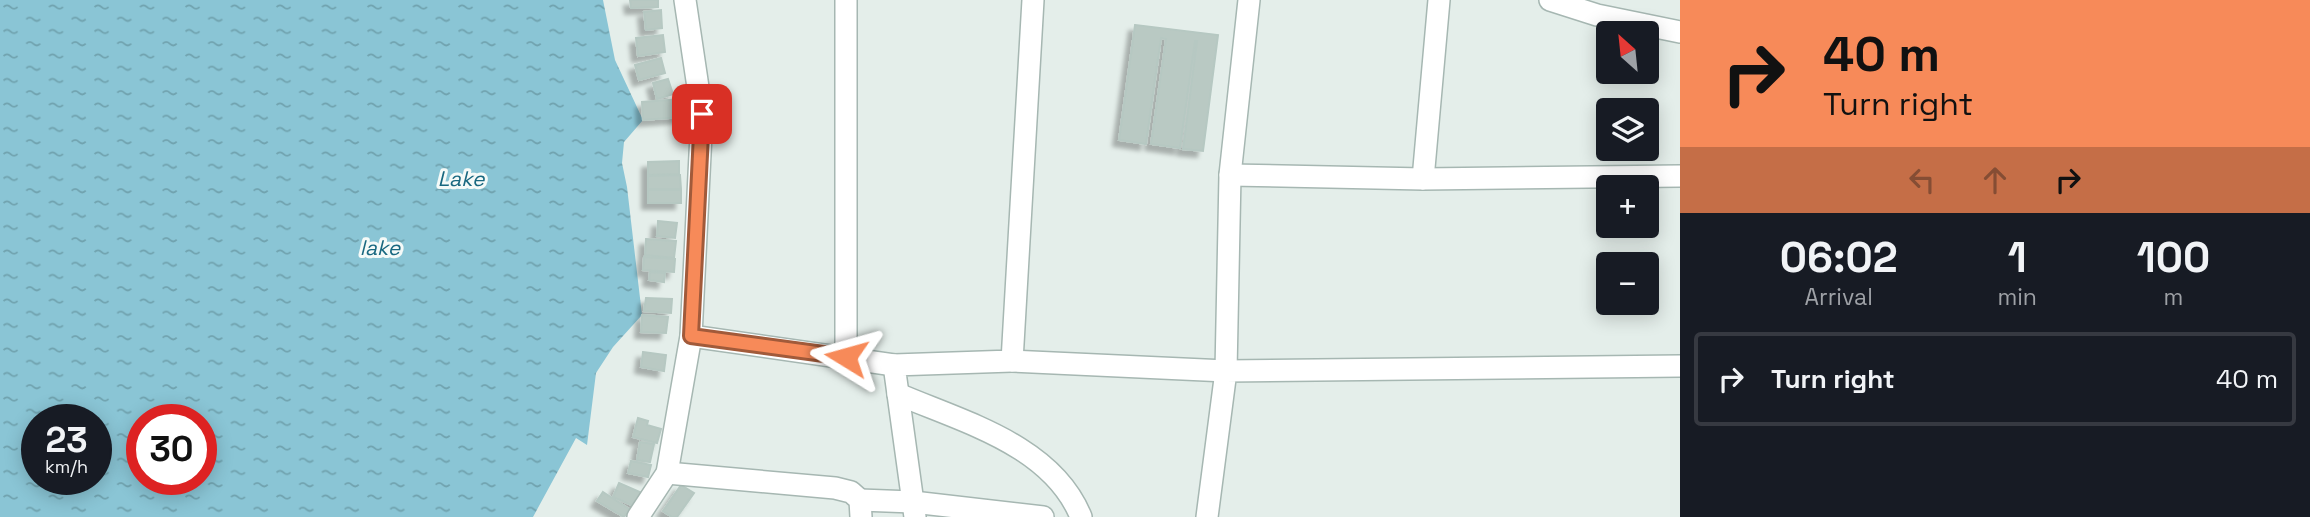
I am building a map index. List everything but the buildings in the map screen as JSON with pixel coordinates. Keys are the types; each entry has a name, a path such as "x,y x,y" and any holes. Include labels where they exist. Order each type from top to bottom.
{"street":[{"path":"638,517 667,472 691,336 702,114 685,0"},
{"path":"846,0 846,357"},
{"path":"1012,361 1032,0"},
{"path":"1207,517 1226,371 1230,175 1249,0"},
{"path":"1423,179 1439,0"},
{"path":"1550,0 1595,7 1680,32"},
{"path":"1230,175 1423,179 1680,176"},
{"path":"691,336 894,365 1012,361 1226,371 1680,366"},
{"path":"894,365 914,509"},
{"path":"898,394 1010,442 1046,468 1075,504 1081,517"},
{"path":"667,472 835,488 850,492 861,509 914,509 1043,517"}],"water":[{"name":"lake","path":"0,0 603,0 615,60 643,120 624,142 622,163 642,315 613,347 596,373 587,445 576,438 533,517 0,517"}],"route":[{"path":"702,114 691,336 846,357"}],"water label":[{"name":"Lake","path":"461,179"}]}
